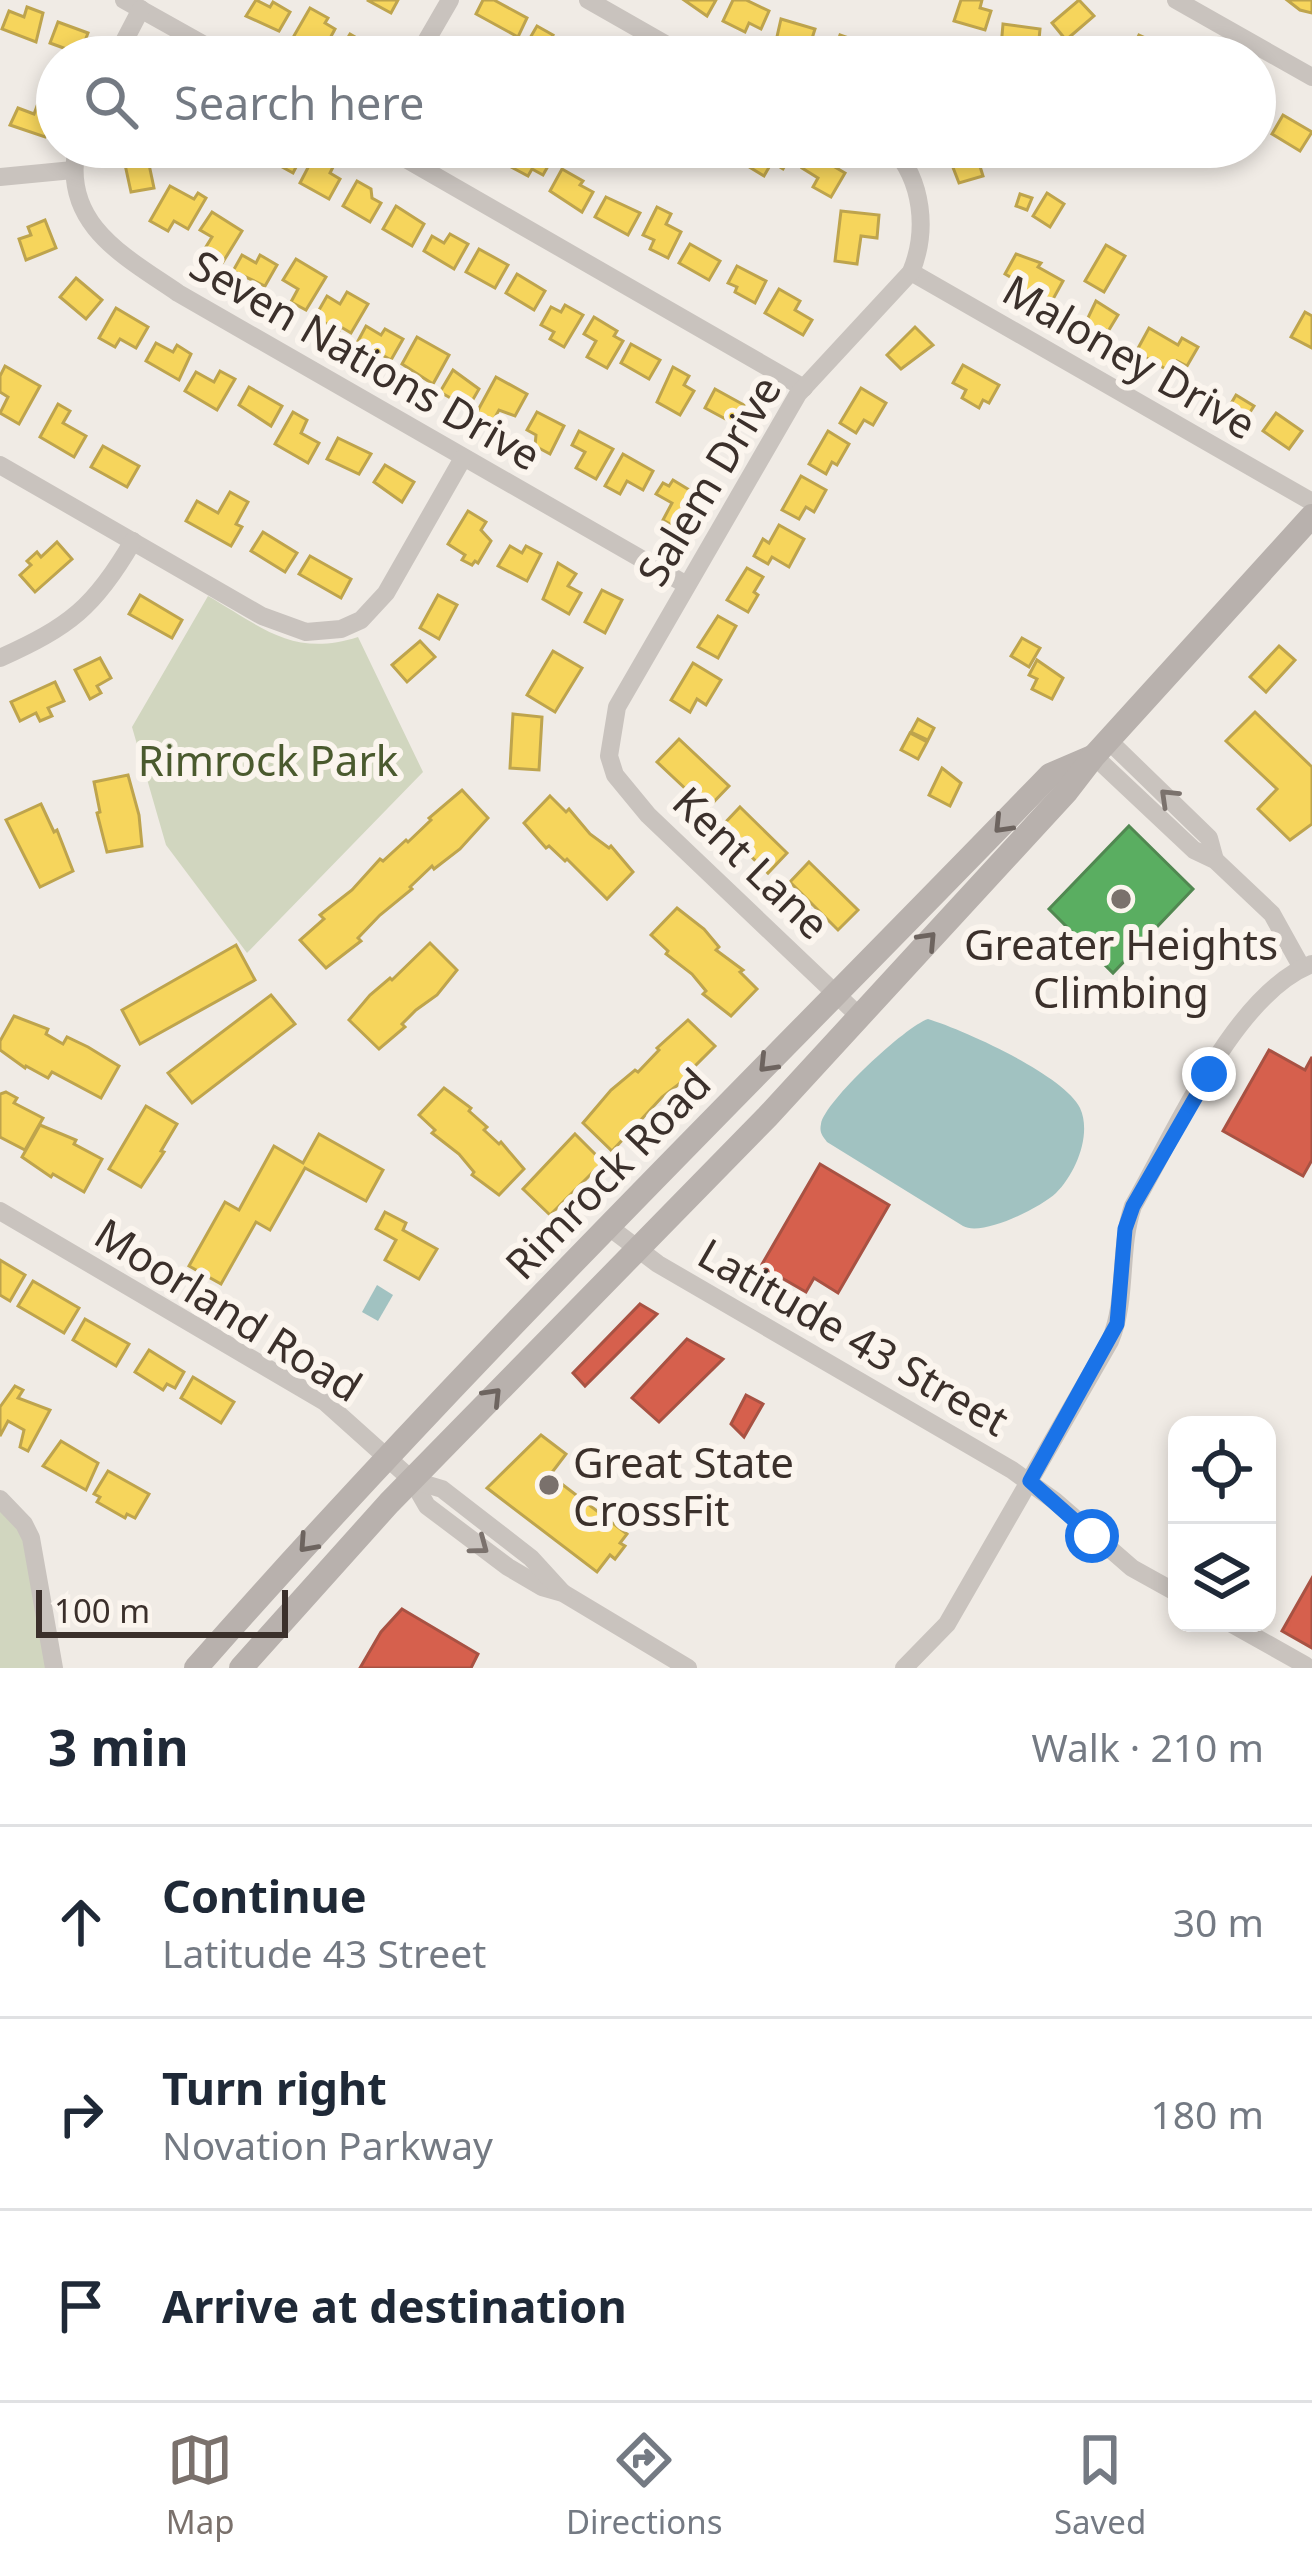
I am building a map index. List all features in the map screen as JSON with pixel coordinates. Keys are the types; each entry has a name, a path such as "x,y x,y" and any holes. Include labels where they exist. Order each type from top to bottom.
{"main road":[{"name":"Rimrock Road","path":"242,1668 412,1480 766,1117 1312,516"},
{"name":"Rimrock Road","path":"196,1668 387,1459 836,991 1049,775 1101,748"}],"street":[{"path":"429,36 450,0"},
{"path":"588,0 651,36"},
{"path":"1176,0 1240,36"},
{"path":"122,36 132,4 189,36"},
{"path":"1276,57 1312,77"},
{"path":"421,168 803,388"},
{"path":"905,168 921,205 918,256 911,272"},
{"path":"0,177 73,170"},
{"name":"Seven Nations Drive","path":"73,170 78,199 113,249 178,293 685,584"},
{"name":"Salem Drive","path":"609,752 617,706 803,388 911,272"},
{"name":"Maloney Drive","path":"911,272 1312,502"},
{"path":"0,465 262,616 306,632 340,629 361,620 386,593 463,458"},
{"path":"0,658 43,639 86,610 133,541"},
{"path":"904,1668 947,1624 1117,1324 1125,1229 1133,1206 1243,1016 1283,979 1307,966 1272,914 1215,860 1194,850 1101,748"},
{"name":"Kent Lane","path":"609,752 615,775 648,815 858,1015"},
{"name":"Moorland Road","path":"0,1211 325,1402 412,1480 427,1506 508,1567 563,1593 688,1668"},
{"name":"Latitude 43 Street","path":"609,1227 635,1248 1030,1481 1132,1568 1168,1588"},
{"path":"0,1499 31,1538 54,1668"},
{"path":"1246,1632 1305,1665"}],"green space":[{"name":"Rimrock Park","path":"208,596 262,628 296,641 335,643 358,637 423,772 247,953 166,845 132,727"},
{"path":"0,1499 24,1524 54,1668 0,1668"}],"water":[{"path":"928,1019 1034,1068 1080,1108 1083,1141 1070,1175 1056,1193 1011,1219 983,1228 963,1226 823,1136 821,1127 836,1099 903,1035"},
{"path":"377,1285 393,1295 378,1321 362,1312"}],"building: Homes":[{"path":"256,0 270,7 273,2 290,12 279,31 246,16"},
{"path":"367,0 398,0 391,13"},
{"path":"483,0 494,0 527,18 516,36 476,14"},
{"path":"684,0 716,0 707,16"},
{"path":"733,0 746,0 769,11 761,29 749,23 745,32 723,21"},
{"path":"961,0 982,0 980,8 991,11 985,30 954,21"},
{"path":"1079,0 1094,16 1071,36 1063,36 1052,23"},
{"path":"1287,0 1312,0 1312,13 1300,10"},
{"path":"27,7 43,13 36,42 2,29 9,11 24,17"},
{"path":"310,8 328,18 325,23 335,29 331,36 294,36"},
{"path":"781,19 815,29 813,36 777,36"},
{"path":"58,22 88,33 87,36 53,36"},
{"path":"1003,24 1040,29 1039,36 1002,36"},
{"path":"537,26 553,35 552,36 531,36"},
{"path":"18,108 34,114 36,109 36,134 10,125"},
{"path":"1283,115 1312,132 1300,151 1276,136"},
{"path":"126,168 150,168 154,188 131,192"},
{"path":"308,168 332,168 330,173 340,179 329,199 300,183"},
{"path":"513,168 547,168 543,175 532,169 528,176"},
{"path":"802,168 836,168 845,173 831,197 813,187 818,178"},
{"path":"953,168 981,168 983,176 959,183"},
{"path":"562,169 593,192 582,212 550,191"},
{"path":"357,181 381,203 370,222 343,206"},
{"path":"170,186 194,199 198,193 206,198 188,229 174,221 168,231 150,221"},
{"path":"1047,193 1064,204 1050,227 1033,216"},
{"path":"1020,194 1032,198 1027,210 1016,206"},
{"path":"606,197 640,213 628,235 595,217"},
{"path":"396,206 424,224 412,246 383,229"},
{"path":"657,207 671,214 666,224 681,232 668,258 650,249 654,240 643,235"},
{"path":"841,211 879,215 877,238 861,236 857,264 835,261"},
{"path":"212,212 242,231 223,262 204,250 212,237 200,230"},
{"path":"45,220 56,248 26,260 19,239 31,235 28,227"},
{"path":"450,234 468,244 454,269 424,251 432,236 444,243"},
{"path":"690,244 720,261 709,280 679,263"},
{"path":"1106,245 1125,256 1104,292 1085,281"},
{"path":"479,249 508,265 495,288 466,272"},
{"path":"1016,254 1041,263 1038,267 1063,281 1052,301 1014,286 1017,281 1005,274"},
{"path":"242,255 256,263 260,255 277,265 265,286 233,271"},
{"path":"296,259 326,277 306,310 291,302 298,289 283,280"},
{"path":"737,266 766,281 755,303 728,283"},
{"path":"517,274 545,291 534,310 506,293"},
{"path":"76,278 102,300 86,319 60,297"},
{"path":"779,289 800,301 795,310 812,320 803,335 765,313"},
{"path":"347,292 368,304 351,333 315,317 327,296 340,304"},
{"path":"1096,301 1118,315 1104,338 1085,324"},
{"path":"565,305 583,315 564,347 550,339 554,332 541,325 551,307 561,312"},
{"path":"116,308 148,327 136,348 120,339 115,347 99,338"},
{"path":"1305,312 1312,316 1312,348 1291,337"},
{"path":"594,317 617,331 614,336 623,341 607,368 587,357 596,341 584,334"},
{"path":"366,326 403,339 391,360 358,341"},
{"path":"915,327 933,345 901,369 887,355"},
{"path":"1149,328 1178,345 1182,338 1198,347 1187,366 1177,361 1171,372 1136,352"},
{"path":"417,337 449,355 433,384 402,364"},
{"path":"156,343 173,352 177,345 191,354 179,380 146,361"},
{"path":"631,344 660,360 649,379 621,363"},
{"path":"963,365 999,385 989,403 983,400 979,408 962,398 966,390 953,383"},
{"path":"5,366 40,386 19,424 0,413 8,397 0,392"},
{"path":"673,367 689,376 684,385 694,391 680,415 657,402"},
{"path":"453,370 479,389 468,408 440,392"},
{"path":"220,371 235,379 217,410 185,391 196,372 214,382"},
{"path":"496,377 527,394 515,416 499,410 493,421 477,412"},
{"path":"249,387 282,406 271,426 239,405"},
{"path":"861,388 886,403 873,425 864,420 856,433 840,423"},
{"path":"715,389 744,405 733,423 705,408"},
{"path":"1236,395 1254,406 1243,423 1226,412"},
{"path":"58,404 70,411 63,423 86,436 74,457 40,437"},
{"path":"293,412 307,420 301,433 319,443 308,463 275,444"},
{"path":"537,412 564,426 550,454 535,446 536,435 527,430"},
{"path":"1276,413 1302,431 1289,449 1263,431"},
{"path":"579,431 613,449 596,479 576,468 585,452 572,445"},
{"path":"828,431 849,444 826,474 809,464"},
{"path":"338,438 371,454 359,474 327,459"},
{"path":"103,446 139,466 127,487 91,467"},
{"path":"623,454 653,471 643,490 627,481 620,494 605,486"},
{"path":"385,465 414,482 402,502 374,482"},
{"path":"801,476 826,490 814,512 806,507 799,519 782,510"},
{"path":"673,480 696,494 677,528 663,520 672,503 656,494 663,483 669,486"},
{"path":"230,492 248,502 231,546 186,521 197,501 218,513"},
{"path":"468,511 486,522 481,530 491,541 472,565 448,544"},
{"path":"779,525 804,539 789,567 772,557 768,564 754,556 763,539 769,543"},
{"path":"263,532 297,553 285,572 251,551"},
{"path":"57,542 72,559 35,592 20,575 37,552 41,557"},
{"path":"510,546 522,553 526,546 541,554 527,581 498,566"},
{"path":"310,556 351,579 341,598 299,574"},
{"path":"558,563 576,574 568,586 581,593 569,614 543,599"},
{"path":"747,568 763,577 748,612 727,600"},
{"path":"602,590 622,600 605,633 585,622"},
{"path":"140,595 182,620 172,638 129,614"},
{"path":"438,595 457,605 439,639 420,628"},
{"path":"718,616 736,626 718,658 698,647"},
{"path":"1022,638 1040,648 1029,667 1011,656"},
{"path":"420,641 435,657 407,682 392,665"},
{"path":"1279,646 1295,660 1266,692 1250,677"},
{"path":"553,651 582,668 555,712 527,695"},
{"path":"100,658 111,678 97,686 101,693 90,699 75,670"},
{"path":"1037,660 1063,678 1052,699 1032,689 1037,679 1029,675"},
{"path":"693,663 721,680 706,705 697,699 690,712 671,700"},
{"path":"55,682 64,701 48,708 52,716 40,721 36,713 20,721 11,702"},
{"path":"1255,712 1312,767 1312,824 1290,840 1258,809 1277,789 1226,741"},
{"path":"513,714 542,717 539,770 510,768"},
{"path":"918,719 934,728 928,740 911,732"},
{"path":"910,733 927,742 918,759 901,750"},
{"path":"679,739 729,786 707,809 657,762"},
{"path":"942,768 961,783 950,806 929,795"},
{"path":"128,775 142,846 107,852 94,782"},
{"path":"462,790 488,818 460,849 434,869 432,866 380,915 358,938 361,941 326,968 300,940 380,859 408,842"},
{"path":"550,796 566,812 569,809 590,834 611,846 633,872 607,899 524,823"},
{"path":"41,804 73,871 40,887 6,820"},
{"path":"740,807 787,853 768,873 721,827"},
{"path":"809,862 858,910 838,930 790,882"},
{"path":"677,908 704,929 719,947 716,950 743,970 740,972 757,989 731,1016 703,994 706,991 692,974 651,935"},
{"path":"430,943 457,970 379,1049 349,1020 370,995"},
{"path":"236,945 255,980 140,1044 122,1010"},
{"path":"271,995 295,1024 192,1103 168,1073"},
{"path":"14,1016 48,1029 46,1034 63,1044 67,1037 119,1066 101,1098 52,1072 48,1078 25,1068 0,1050"},
{"path":"688,1020 715,1046 693,1068 696,1071 662,1097 612,1151 583,1123 611,1090 638,1072"},
{"path":"444,1088 471,1108 487,1127 484,1130 524,1169 499,1195 472,1175 459,1154 432,1133 435,1130 419,1115"},
{"path":"0,1094 17,1098 14,1103 43,1118 25,1150 0,1137"},
{"path":"146,1106 177,1124 141,1187 109,1169"},
{"path":"40,1125 76,1140 74,1144 102,1159 84,1192 22,1157"},
{"path":"319,1134 383,1170 366,1201 305,1168 270,1230 256,1222 221,1284 189,1266 225,1202 239,1210 274,1146 303,1163"},
{"path":"575,1134 603,1162 550,1215 523,1189"},
{"path":"385,1212 406,1223 403,1230 437,1249 419,1279 385,1260 396,1240 376,1229"},
{"path":"0,1260 25,1275 10,1301 0,1295"},
{"path":"33,1281 79,1308 64,1333 18,1306"},
{"path":"85,1319 129,1344 116,1366 73,1340"},
{"path":"149,1350 184,1372 175,1388 167,1384 163,1390 135,1372"},
{"path":"193,1377 234,1402 221,1423 181,1398"},
{"path":"15,1386 23,1390 18,1398 50,1410 28,1451 20,1447 24,1430 8,1421 0,1436 0,1407"},
{"path":"541,1435 566,1454 550,1475 627,1534 615,1559 610,1555 597,1572 487,1488"},
{"path":"61,1441 98,1463 86,1490 43,1466"},
{"path":"108,1471 149,1494 135,1518 127,1514 125,1518 97,1502 100,1497 94,1494"}],"building: Shops":[{"path":"1269,1050 1305,1070 1312,1057 1312,1160 1303,1176 1223,1131"},
{"path":"820,1164 889,1205 838,1293 814,1278 806,1292 761,1266"},
{"path":"640,1304 657,1314 585,1386 573,1373"},
{"path":"687,1339 723,1359 659,1422 632,1398"},
{"path":"746,1395 763,1404 744,1437 731,1424"},
{"path":"1312,1578 1312,1648 1282,1631"},
{"path":"402,1609 478,1654 471,1668 360,1668 381,1632"}],"building: Public":[{"name":"Greater Heights Climbing","path":"1129,826 1193,889 1113,973 1049,909"}],"place":[{"name":"Greater Heights Climbing","path":"1121,899"},
{"name":"Great State CrossFit","path":"549,1485"}],"route":[{"path":"1092,1536 1030,1481 1110,1341 1120,1310 1125,1229 1133,1206 1209,1074"}]}
